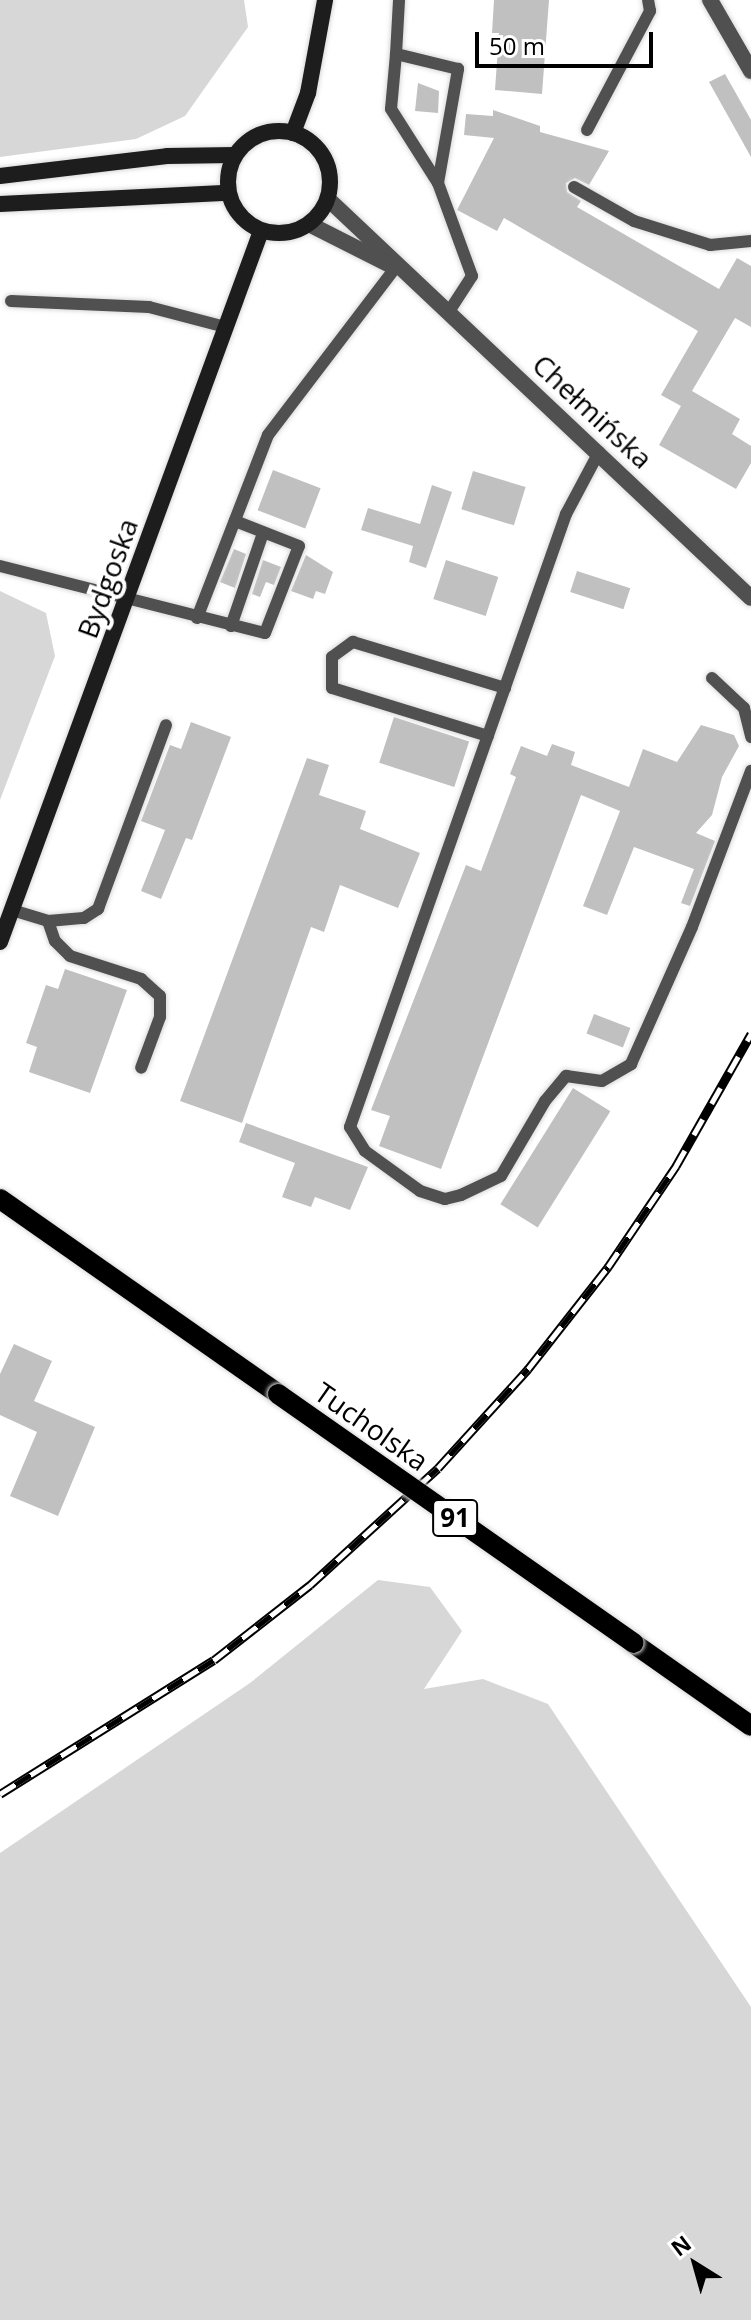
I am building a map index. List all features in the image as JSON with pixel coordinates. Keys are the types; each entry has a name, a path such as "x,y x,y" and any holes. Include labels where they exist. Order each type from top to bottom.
{"main road":[{"name":"Tucholska","path":"0,1199 751,1726"}],"street":[{"path":"293,133 308,93 325,0"},
{"path":"710,0 751,71"},
{"path":"0,176 167,156 235,155 260,134 293,133 320,151 328,166 328,199 309,224 278,234 261,231 235,209 228,193 235,155"},
{"path":"0,204 228,193"},
{"name":"Chełmińska","path":"328,199 395,268 599,452 751,598"},
{"name":"Chełmińska","path":"309,224 344,247 395,268"},
{"name":"Bydgoska","path":"0,942 261,231"}],"lane":[{"path":"399,0 391,109 438,183 472,276 448,313"},
{"path":"587,130 650,11 648,0"},
{"path":"396,54 458,69 438,183"},
{"path":"574,187 634,221 710,245 751,241"},
{"path":"197,618 268,435 395,268"},
{"path":"11,301 149,307 225,327"},
{"path":"599,452 566,514 350,1127 365,1151 420,1191 445,1199 501,1176 566,1076 602,1081 631,1064 692,927 751,771"},
{"path":"0,566 126,602 265,633 299,546 235,521"},
{"path":"231,626 263,533"},
{"path":"488,736 332,688 332,657 353,642 505,688"},
{"path":"712,678 744,708 751,737"},
{"path":"12,910 48,921 84,918 98,909 166,725"},
{"path":"48,921 55,941 70,956 141,979 160,996 160,1017 141,1068"}],"shaded area":[{"path":"0,0 244,0 248,27 185,116 136,139 0,157"},
{"path":"0,591 46,613 55,656 0,800"},
{"path":"378,1580 430,1587 462,1631 424,1689 483,1679 548,1704 751,2007 751,2320 0,2320 0,1853 250,1683"}],"building":[{"path":"494,0 549,0 542,94 495,90 499,33 492,33"},
{"path":"725,74 751,120 751,157 709,82"},
{"path":"418,83 439,91 438,113 415,111"},
{"path":"493,110 540,126 540,132 609,151 589,185 575,178 566,183 567,192 581,201 577,207 719,289 737,258 751,266 751,327 735,318 692,391 740,419 732,434 751,446 751,463 736,489 659,445 681,406 661,395 698,331 504,218 497,231 457,210 494,138 464,135 466,114 493,116"},
{"path":"273,470 321,488 305,528 258,510"},
{"path":"473,471 526,487 514,525 461,509"},
{"path":"432,485 452,492 426,568 409,562 413,546 361,530 368,508 420,524"},
{"path":"234,549 246,554 235,588 220,582"},
{"path":"306,555 333,572 325,594 316,591 313,599 291,591"},
{"path":"263,560 281,567 274,585 266,582 260,597 252,594"},
{"path":"446,560 498,577 486,616 433,599"},
{"path":"577,571 630,588 623,609 570,592"},
{"path":"394,717 469,741 454,787 379,763"},
{"path":"191,722 231,737 192,840 186,838 161,899 141,891 165,830 141,821 170,745 181,749"},
{"path":"701,725 734,735 739,746 722,777 712,815 696,833 715,841 690,906 681,903 694,869 634,847 607,915 583,906 620,811 581,795 441,1169 379,1146 390,1116 371,1110 466,865 481,871 516,777 510,774 521,746 547,756 552,744 575,752 571,765 629,787 643,749 677,762"},
{"path":"307,758 329,765 319,795 366,811 360,829 420,853 398,908 340,885 324,932 311,927 242,1123 180,1101"},
{"path":"65,969 127,990 90,1093 29,1072 37,1047 26,1043 46,985 58,989"},
{"path":"594,1014 630,1028 623,1048 586,1034"},
{"path":"573,1088 610,1111 538,1227 500,1204"},
{"path":"246,1123 368,1167 350,1210 315,1197 311,1207 282,1197 295,1163 239,1142"},
{"path":"14,1344 52,1361 34,1401 95,1427 58,1516 10,1496 37,1432 0,1415 0,1374"}],"railway":[{"path":"0,1794 214,1660 310,1585 438,1468 528,1369 608,1267 676,1166 751,1034"}]}
